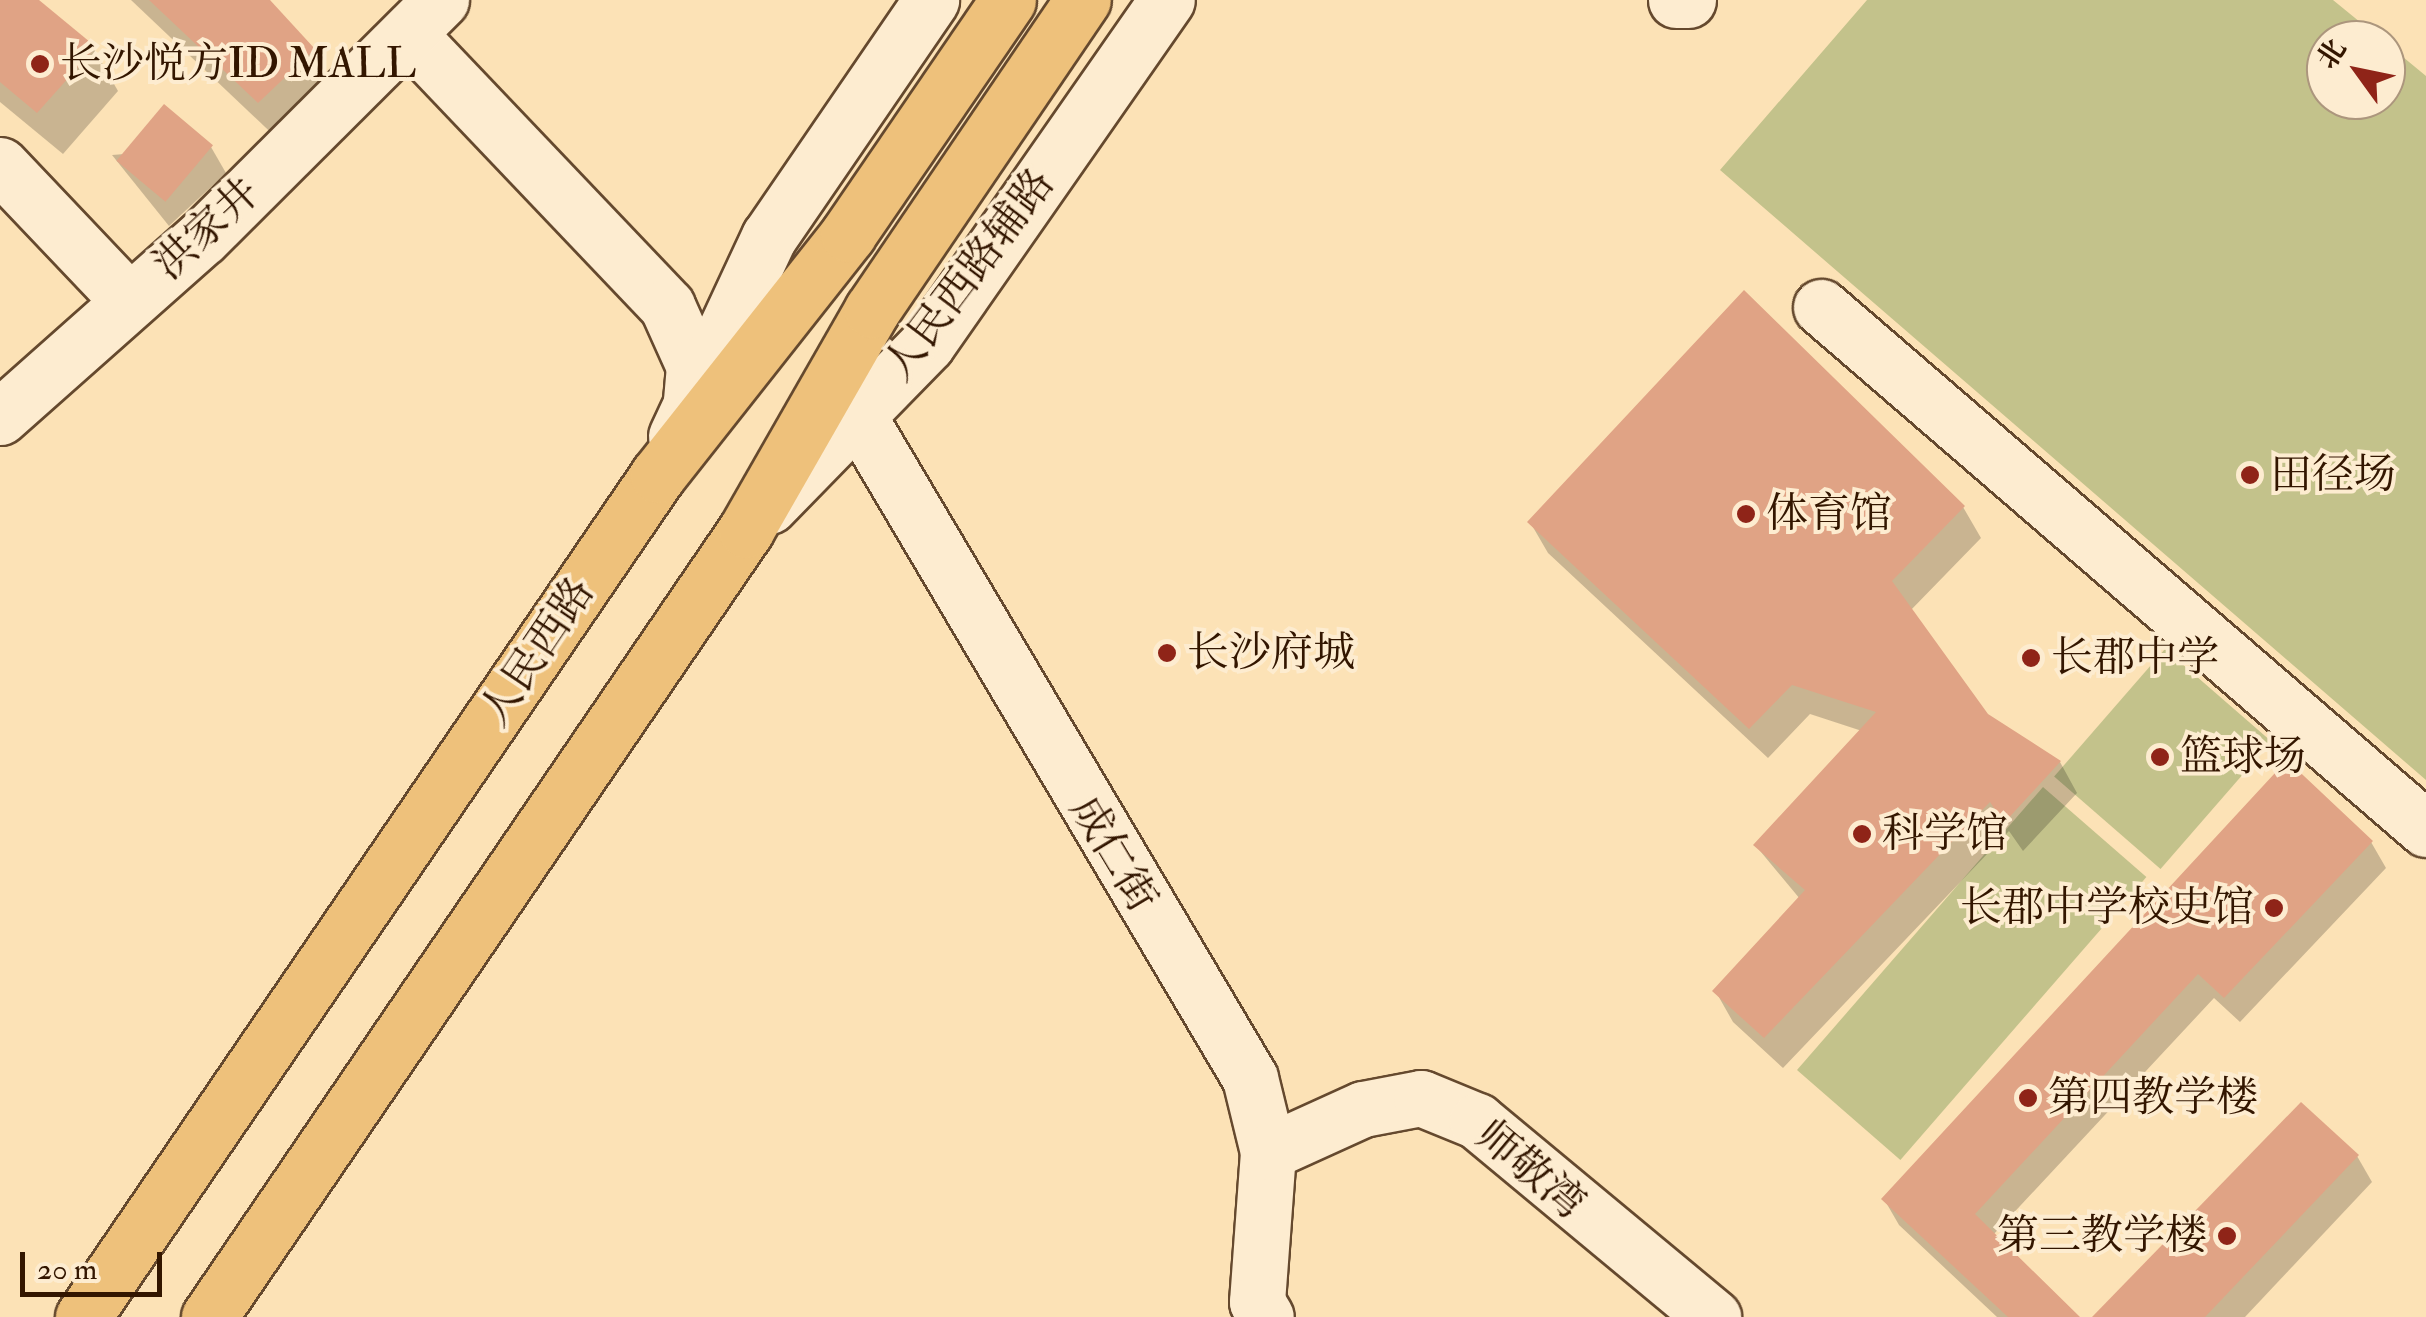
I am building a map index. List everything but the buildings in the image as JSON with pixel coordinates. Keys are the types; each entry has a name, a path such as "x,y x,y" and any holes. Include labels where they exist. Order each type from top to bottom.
{"main road":[{"name":"人民西路","path":"83,1317 658,475 848,234 1008,0"},
{"path":"209,1317 746,530 872,310 1083,0"}],"street":[{"path":"658,475 769,237 931,0"},
{"name":"人民西路辅路","path":"746,530 927,344 1167,0"},
{"path":"1676,0 1688,0"},
{"path":"425,18 667,306 694,366 691,404"},
{"name":"洪家井","path":"0,417 129,301 425,18"},
{"path":"0,165 129,301"},
{"path":"1822,307 2426,830"},
{"name":"成仁街","path":"858,416 1250,1078 1268,1152 1256,1302 1266,1317"},
{"name":"师敬湾","path":"1268,1152 1362,1109 1421,1098 1477,1121 1709,1316"}],"shaded area":[{"name":"田径场","path":"1867,0 2333,0 2358,20 2306,20 2306,120 2406,120 2406,60 2426,76 2426,780 1720,170"},
{"name":"篮球场","path":"2165,649 2271,742 2161,869 2054,777"},
{"path":"2043,787 2146,877 1900,1160 1797,1070"}],"place":[{"name":"长沙悦方ID MALL","path":"40,64"},
{"name":"田径场","path":"2250,475"},
{"name":"体育馆","path":"1746,514"},
{"name":"长沙府城","path":"1167,653"},
{"name":"长郡中学","path":"2031,658"},
{"name":"篮球场","path":"2160,757"},
{"name":"科学馆","path":"1862,834"},
{"name":"长郡中学校史馆","path":"2274,908"},
{"name":"第四教学楼","path":"2028,1098"},
{"name":"第三教学楼","path":"2227,1236"}]}
